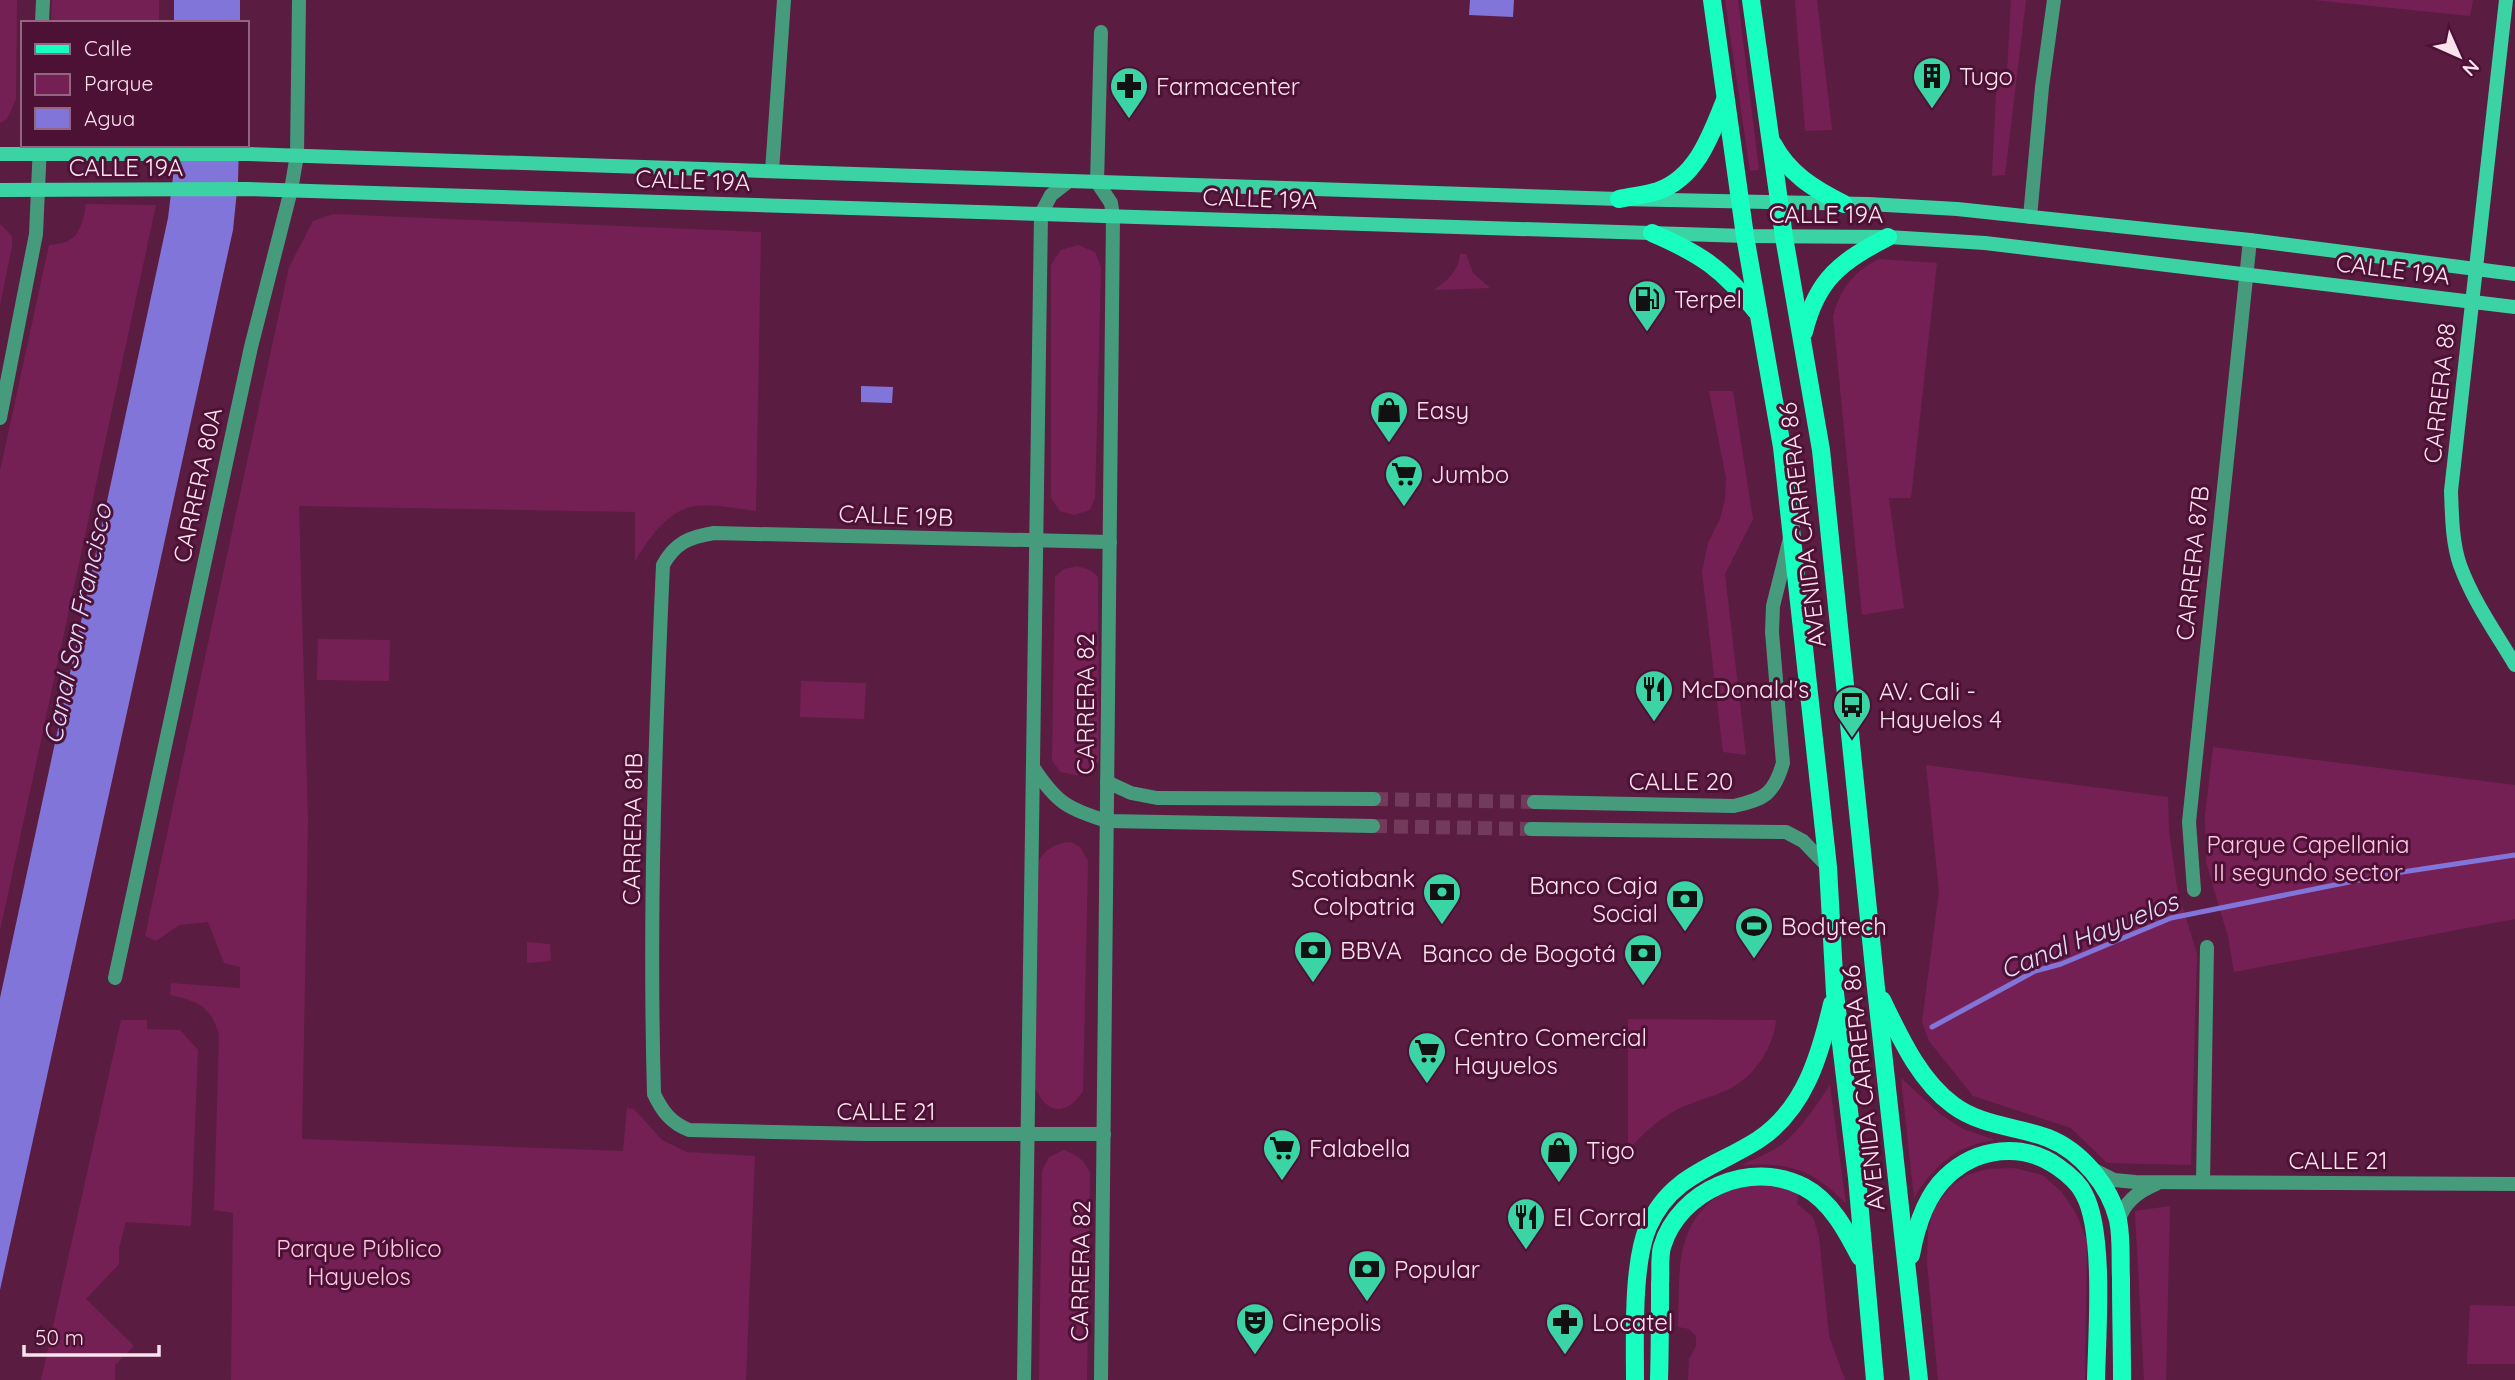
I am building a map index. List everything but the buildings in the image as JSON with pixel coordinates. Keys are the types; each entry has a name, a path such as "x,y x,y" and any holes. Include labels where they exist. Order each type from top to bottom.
{"main road":[{"name":"AVENIDA CARRERA 86","path":"1712,0 1745,236 1778,416 1828,867 1835,993 1875,1380"},
{"name":"AVENIDA CARRERA 86","path":"1751,0 1784,237 1821,450 1919,1380"},
{"path":"1619,199 1657,191 1682,176 1703,152 1726,97"},
{"path":"1769,138 1779,156 1800,178 1844,204"},
{"path":"1652,233 1708,261 1727,276 1759,314"},
{"path":"1803,339 1816,297 1839,266 1888,237"},
{"path":"1876,988 1913,1059 1952,1105 1975,1118 2049,1138 2074,1153 2101,1183 2118,1221 2122,1380"},
{"path":"1635,1380 1637,1294 1641,1254 1648,1227 1662,1204 1684,1180 1758,1140 1780,1121 1810,1079 1820,1054 1835,993"},
{"path":"1908,1272 1914,1239 1931,1196 1945,1178 1962,1164 1980,1155 2004,1150 2037,1155 2050,1161 2068,1174 2084,1192 2094,1219 2097,1279 2096,1380"},
{"path":"1659,1380 1661,1250 1678,1215 1698,1196 1726,1181 1750,1177 1773,1178 1805,1187 1834,1214 1864,1264"}],"street":[{"path":"42,21 43,0"},
{"name":"CARRERA 80A","path":"115,978 251,347 291,190 297,155 299,0"},
{"path":"772,171 784,0"},
{"path":"2030,217 2042,87 2054,0"},
{"name":"CARRERA 88","path":"2506,0 2451,491 2454,540 2460,565 2478,604 2515,665"},
{"name":"CARRERA 82","path":"1101,32 1097,182 1111,203 1113,216 1101,1380"},
{"path":"0,418 36,234 40,149"},
{"name":"CALLE 19A","path":"0,154 40,149 156,154 297,155 1957,209 2250,240 2515,274"},
{"path":"1041,214 1051,195 1069,181"},
{"name":"CALLE 19A","path":"0,190 291,190 1745,236 1888,237 1985,243 2515,307"},
{"name":"CARRERA 82","path":"1024,1380 1041,214"},
{"name":"CARRERA 87B","path":"2194,890 2189,822 2250,240"},
{"name":"CALLE 19B","path":"682,541 713,533 1110,542"},
{"name":"CALLE 20","path":"1534,802 1734,806 1753,802 1769,793 1777,782 1783,763 1772,654 1773,606 1791,534"},
{"name":"CARRERA 81B","path":"670,1119 654,1094 651,998 653,832 663,565 670,552 682,541"},
{"path":"1033,767 1047,788 1061,802 1077,812 1107,821 1373,826"},
{"path":"1107,782 1131,793 1157,798 1374,799"},
{"name":"CALLE 20","path":"1531,829 1786,832 1803,841 1828,867"},
{"path":"2203,1181 2207,947"},
{"name":"CALLE 21","path":"670,1119 689,1130 866,1135 1104,1134"},
{"name":"CALLE 21","path":"2088,1167 2114,1180 2161,1182 2515,1184"},
{"name":"CALLE 21","path":"2118,1221 2124,1206 2133,1197 2161,1182"}],"green space":[{"path":"0,0 17,0 16,99 7,119 0,123"},
{"path":"52,0 159,0 159,21 51,21"},
{"path":"1725,0 1738,0 1759,170 1750,171"},
{"path":"1795,0 1817,0 1832,130 1805,131"},
{"path":"2011,0 2026,0 2005,175 1992,176 1997,73 2007,73"},
{"path":"2313,0 2473,0 2470,16"},
{"path":"86,204 156,205 0,931 0,471 49,245 73,238 80,228"},
{"name":"Parque Público Hayuelos","path":"333,214 761,232 756,511 709,505 685,509 659,527 635,561 635,512 299,506 308,822 302,1139 623,1151 627,1108 634,1109 662,1140 687,1152 755,1156 746,1380 231,1380 233,1213 214,1210 219,1035 212,1017 202,1006 170,995 171,983 240,988 240,967 224,963 208,922 179,925 156,941 145,936 289,267 313,221"},
{"path":"0,224 12,236 12,246 0,305"},
{"path":"1078,245 1095,252 1101,267 1095,498 1090,510 1074,515 1060,511 1051,498 1051,265 1061,250"},
{"path":"1460,254 1466,254 1473,273 1490,288 1434,290 1452,275"},
{"path":"1879,259 1937,263 1911,498 1889,498 1904,608 1862,615 1833,316 1849,282 1862,269"},
{"path":"1709,391 1733,391 1753,519 1725,574 1746,755 1723,752 1702,572 1708,543 1720,519 1725,500 1726,478"},
{"path":"1077,566 1090,570 1098,577 1099,761 1091,774 1075,775 1060,772 1052,760 1055,577 1064,569"},
{"path":"318,639 390,640 389,681 317,680"},
{"path":"801,681 866,683 864,719 800,717"},
{"name":"Parque Capellania II segundo sector","path":"2213,747 2515,785 2515,919 2234,972 2228,937 2206,862 2205,815"},
{"path":"1926,765 2168,797 2169,830 2177,888 2197,954 2191,1165 2107,1163 2071,1128 1973,1096 1929,1041 1922,1022 1939,891"},
{"path":"1071,842 1080,847 1088,861 1083,1091 1070,1105 1057,1109 1045,1103 1035,1087 1039,860 1052,847"},
{"path":"527,942 550,944 551,961 527,963"},
{"path":"1628,1019 1776,1020 1767,1051 1747,1077 1729,1089 1671,1113 1651,1127 1628,1151"},
{"path":"121,1020 147,1020 147,1029 180,1030 198,1050 191,1226 126,1222 119,1248 119,1264 86,1299 134,1346 115,1365 115,1380 41,1380"},
{"path":"1901,1078 1940,1114 1963,1129 1995,1140 1969,1147 1947,1159 1929,1176 1914,1198"},
{"path":"1830,1085 1846,1204 1823,1183 1799,1170 1773,1165 1742,1165 1770,1152 1792,1136"},
{"path":"1064,1150 1080,1158 1090,1173 1087,1380 1039,1380 1042,1171 1049,1157"},
{"path":"2014,1168 2042,1175 2061,1191 2076,1213 2087,1241 2085,1380 1938,1380 1927,1262 1928,1230 1935,1207 1951,1186 1967,1175 1988,1169"},
{"path":"1753,1184 1777,1184 1799,1191 1797,1204 1813,1217 1819,1237 1829,1336 1845,1380 1688,1380 1689,1359 1696,1346 1696,1336 1689,1329 1678,1327 1679,1275 1685,1242 1700,1212 1713,1200 1727,1192"},
{"path":"2170,1206 2166,1380 2144,1380 2135,1211"},
{"path":"2470,1305 2515,1306 2515,1364 2467,1364"}],"water":[{"path":"174,0 240,0 240,21 174,21"},
{"path":"1470,0 1514,0 1513,17 1469,15"},
{"path":"174,147 239,147 233,230 0,1290 0,998 168,218"},
{"path":"861,386 893,387 892,403 861,402"}],"waterway":[{"name":"Canal Hayuelos","path":"1932,1027 2035,971 2061,964 2171,918 2389,874 2515,855"}],"tunnel":[{"path":"1374,799 1534,802"},
{"path":"1373,826 1531,829"}],"place":[{"name":"Tugo","path":"1932,110"},
{"name":"Farmacenter","path":"1129,120"},
{"name":"Terpel","path":"1647,333"},
{"name":"Easy","path":"1389,444"},
{"name":"Jumbo","path":"1404,508"},
{"name":"McDonald's","path":"1654,723"},
{"name":"AV. Cali - Hayuelos 4","path":"1852,739"},
{"name":"Scotiabank Colpatria","path":"1442,926"},
{"name":"Banco Caja Social","path":"1685,933"},
{"name":"Bodytech","path":"1754,960"},
{"name":"BBVA","path":"1313,984"},
{"name":"Banco de Bogotá","path":"1643,987"},
{"name":"Centro Comercial Hayuelos","path":"1427,1085"},
{"name":"Falabella","path":"1282,1182"},
{"name":"Tigo","path":"1559,1184"},
{"name":"El Corral","path":"1526,1251"},
{"name":"Popular","path":"1367,1303"},
{"name":"Cinepolis","path":"1255,1356"},
{"name":"Locatel","path":"1565,1356"}],"water label":[{"name":"Canal San Francisco","path":"77,624"}]}
